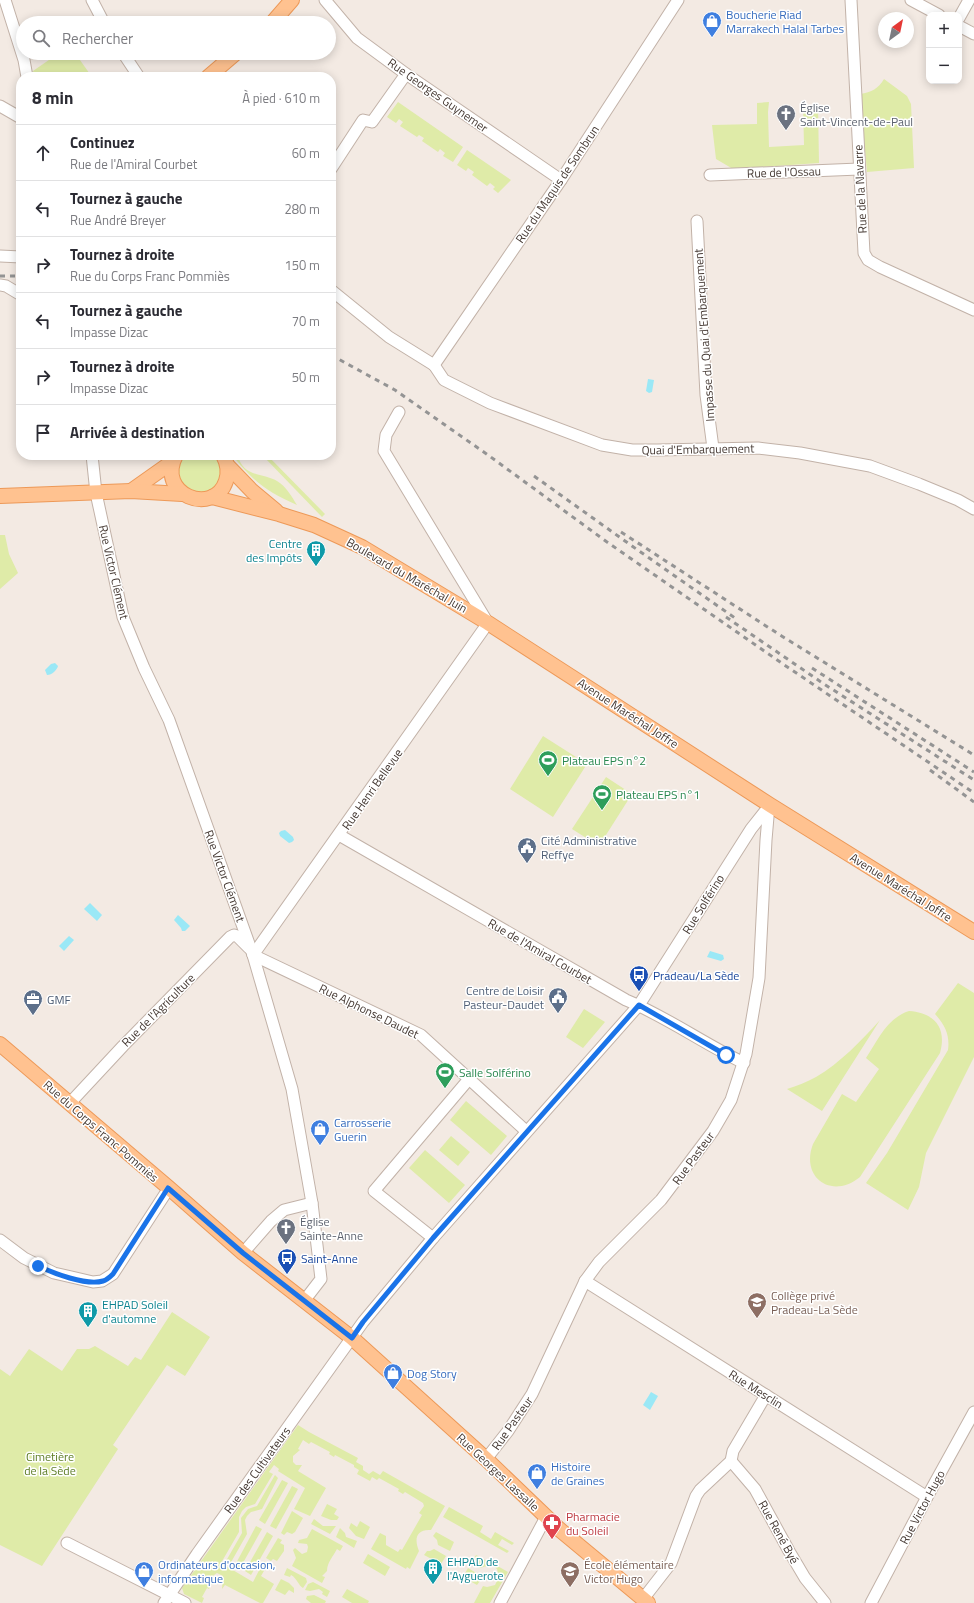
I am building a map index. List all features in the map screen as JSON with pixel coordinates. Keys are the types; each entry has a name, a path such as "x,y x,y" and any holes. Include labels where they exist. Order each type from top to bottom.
{"main road":[{"path":"278,16 292,0"},
{"path":"214,72 228,60"},
{"path":"132,492 173,460"},
{"path":"174,460 171,471 172,480 176,488 182,494"},
{"path":"212,497 219,492 225,484 228,476 225,461"},
{"name":"Boulevard du Maréchal Juin","path":"225,461 252,491 284,516"},
{"path":"0,496 132,492 182,494"},
{"name":"Boulevard du Maréchal Juin","path":"182,494 197,499 212,497 314,525 362,547 488,623"},
{"name":"Avenue Maréchal Joffre","path":"488,623 770,805 974,932"},
{"name":"Rue du Corps Franc Pommiès","path":"0,1044 243,1253 352,1338"},
{"name":"Rue Georges Lassalle","path":"352,1338 486,1459 546,1517 596,1562 645,1601"}],"street":[{"path":"5,0 16,35"},
{"path":"92,0 100,16"},
{"name":"Rue Georges Guynemer","path":"325,0 357,38 406,74 561,180"},
{"name":"Rue du Maquis de Sombrun","path":"434,365 561,180 678,0"},
{"name":"Rue de la Navarre","path":"851,0 864,253 868,260 885,269 974,310"},
{"path":"911,0 933,12"},
{"path":"962,13 969,0"},
{"path":"962,28 974,34"},
{"path":"24,60 26,72"},
{"path":"128,60 136,72"},
{"path":"336,160 363,120 372,122 406,74"},
{"path":"0,106 16,115"},
{"name":"Rue de l'Ossau","path":"710,175 859,170"},
{"name":"Impasse du Quai d'Embarquement","path":"697,221 706,395 713,448"},
{"path":"0,256 16,258"},
{"path":"0,285 16,292"},
{"path":"336,294 389,337 434,365"},
{"name":"Quai d'Embarquement","path":"434,365 444,380 490,403 602,445 632,450 758,448 800,453 870,466 958,500 974,509"},
{"name":"Avenue Maréchal Joffre","path":"399,412 386,434 384,450 488,623"},
{"name":"Rue Victor Clément","path":"93,460 96,493 123,617 144,668 169,720 252,952 292,1089 312,1203 321,1279 304,1301"},
{"name":"Rue Henri Bellevue","path":"252,952 339,835 488,623"},
{"name":"Rue Solférino","path":"526,1131 639,1005 751,829 770,805"},
{"name":"Rue Pasteur","path":"486,1459 508,1431 532,1394 585,1281 599,1262 661,1200 679,1179 723,1115 731,1100 744,1063 759,978 766,840 770,805"},
{"name":"Rue de l'Amiral Courbet","path":"339,835 626,1000 639,1005 726,1055 744,1063"},
{"name":"Rue de l'Agriculture","path":"69,1104 123,1046 230,937 234,935 237,936 252,952"},
{"name":"Rue Alphonse Daudet","path":"252,952 421,1035 526,1131"},
{"path":"433,1238 374,1191 469,1079"},
{"name":"Rue des Cultivateurs","path":"167,1599 363,1322 433,1238 526,1131"},
{"path":"0,1240 24,1258 54,1273 87,1281 102,1281 113,1274 168,1188"},
{"path":"243,1253 271,1221 284,1210 312,1203"},
{"name":"Rue Mesclin","path":"585,1281 927,1497"},
{"path":"645,1601 671,1563 696,1496 700,1490 731,1461 733,1451 766,1395"},
{"name":"Rue Victor Hugo","path":"871,1603 974,1412"},
{"name":"Rue René Byé","path":"731,1461 755,1490 788,1551 805,1578 825,1603"},
{"path":"500,1603 546,1517"},
{"path":"67,1543 167,1599 185,1603"}],"green space":[{"path":"49,60 80,60 88,72 33,72"},
{"path":"884,79 907,96 911,104 914,168 867,172 860,94 874,90"},
{"path":"398,102 463,147 453,162 443,156 445,153 440,149 438,152 422,141 424,138 419,135 417,137 400,126 403,122 399,119 396,123 387,117"},
{"path":"769,102 769,147 804,145 803,105 818,105 819,163 733,169 716,159 712,125 757,124 757,103"},
{"path":"467,150 511,180 498,193 493,189 495,187 490,183 487,186 472,175 474,172 468,168 466,171 457,165"},
{"path":"218,460 222,470 220,482 211,490 197,494 179,482 178,468 180,461"},
{"path":"236,460 239,460 248,471 271,478 280,483 297,505 261,485"},
{"path":"267,460 272,460 325,514 322,517"},
{"path":"0,535 5,535 9,554 18,573 0,589"},
{"name":"Plateau EPS n°2","path":"543,736 587,764 553,817 510,789"},
{"name":"Plateau EPS n°1","path":"606,777 632,794 599,846 572,829"},
{"path":"958,983 974,993 974,1057 926,1153 919,1187 908,1210 866,1183 887,1153 948,1050 946,1030 942,1022 935,1014"},
{"path":"584,1009 605,1022 583,1048 566,1037"},
{"path":"909,1011 926,1015 937,1023 942,1036 940,1053 860,1177 849,1184 829,1186 821,1182 811,1167 810,1156 813,1144 842,1094 856,1102 879,1069 866,1058 889,1024 901,1014"},
{"path":"880,1020 822,1111 787,1089 813,1079 825,1071 858,1044"},
{"path":"466,1101 507,1136 491,1155 450,1120"},
{"path":"451,1136 470,1152 458,1166 439,1150"},
{"path":"425,1150 465,1185 449,1203 409,1168"},
{"name":"Cimetière de la Sède","path":"172,1312 210,1337 185,1376 167,1365 113,1445 118,1449 42,1566 0,1545 0,1369 10,1376 29,1349 62,1371 77,1349 89,1349 95,1346 128,1366 135,1357 141,1360"},
{"path":"298,1425 358,1458 356,1462 363,1466 363,1470 369,1474 373,1471 380,1475 383,1471 445,1506 431,1530 422,1531 419,1533 417,1547 419,1551 410,1569 407,1567 406,1569 371,1549 380,1533 386,1536 386,1545 398,1552 400,1549 402,1550 422,1515 419,1513 424,1506 423,1503 405,1492 403,1494 398,1491 399,1489 379,1478 377,1480 372,1477 370,1481 357,1474 359,1470 354,1467 354,1465 335,1455 334,1457 329,1454 330,1452 311,1442 309,1444 303,1440 298,1449 300,1450 293,1456 293,1462 296,1465 302,1465 298,1471 326,1488 310,1516 294,1509 305,1488 278,1471 279,1469 274,1465 269,1472 273,1474 255,1504 246,1507 242,1511 239,1517 239,1532 221,1563 253,1582 264,1561 268,1564 261,1576 274,1584 263,1603 260,1603 225,1585 222,1589 223,1576 217,1573 211,1577 212,1583 202,1597 204,1598 202,1603 184,1594 182,1588"},
{"path":"275,1475 278,1478 262,1509 251,1512 247,1516 245,1520 247,1534 230,1564 226,1561 242,1533 241,1518 248,1509 257,1506"},
{"path":"282,1480 288,1483 265,1524 259,1520"},
{"path":"292,1486 298,1489 276,1529 270,1526"},
{"path":"327,1504 337,1509 334,1514 339,1517 337,1520 331,1520 321,1516"},
{"path":"449,1507 483,1526 480,1532 491,1539 495,1532 514,1543 512,1545 502,1539 498,1545 509,1551 507,1553 443,1517"},
{"path":"292,1511 303,1518 295,1532 292,1534 287,1532 284,1535 281,1533"},
{"path":"314,1519 323,1526 336,1526 330,1534 311,1524"},
{"path":"360,1521 370,1527 364,1539 356,1536 349,1528 351,1523 357,1527"},
{"path":"256,1526 262,1529 239,1570 234,1567"},
{"path":"340,1528 345,1533 346,1537 357,1541 354,1548 336,1537"},
{"path":"312,1529 343,1546 340,1551 337,1549 330,1560 327,1571 322,1576 325,1577 322,1583 292,1566 296,1558 293,1550 295,1548 302,1554 307,1552 307,1544 298,1543 299,1540 307,1538"},
{"path":"267,1532 273,1536 251,1575 245,1571"},
{"path":"436,1532 454,1542 450,1551 438,1545 437,1540 433,1536"},
{"path":"278,1538 282,1540 280,1543 284,1545 284,1551 277,1561 273,1559 271,1561 266,1558"},
{"path":"434,1549 446,1556 441,1564 424,1555 427,1551"},
{"path":"368,1554 390,1567 385,1576 363,1563"},
{"path":"476,1555 489,1562 487,1566 480,1568 471,1564"},
{"path":"494,1564 508,1572 490,1603 474,1603 483,1586 487,1587 495,1585 499,1577 497,1569 493,1566"},
{"path":"287,1568 306,1578 307,1582 303,1588 293,1576 291,1575 290,1577 284,1575"},
{"path":"468,1568 478,1574 477,1577 480,1581 477,1585 463,1577"},
{"path":"281,1579 289,1583 294,1588 294,1593 289,1590 285,1595 275,1590"},
{"path":"313,1582 330,1591 327,1597 322,1594 323,1592 319,1589 310,1591 305,1590 308,1584"},
{"path":"347,1589 369,1601 368,1603 352,1603 342,1597"},
{"path":"314,1595 326,1601 325,1603 311,1603 306,1599 307,1596"}],"water":[{"path":"648,379 654,380 652,392 649,393 646,391"},
{"path":"55,663 58,666 57,669 47,675 45,670 51,664"},
{"path":"285,830 293,837 294,840 292,842 289,843 280,836 279,833"},
{"path":"90,903 102,915 97,921 84,909"},
{"path":"178,915 190,926 185,931 182,931 174,920"},
{"path":"69,936 74,940 64,951 59,946"},
{"path":"710,951 723,955 724,959 721,961 707,957"},
{"path":"651,1392 658,1396 650,1410 643,1405"}],"railway":[{"path":"0,276 16,276"},
{"path":"336,358 395,390 488,455 607,542 783,664 974,793"},
{"path":"534,476 735,618"},
{"path":"621,532 780,635 974,755"},
{"path":"726,617 824,684 974,780"},
{"path":"812,668 974,772"},
{"path":"930,770 974,802"}],"place":[{"name":"Boucherie Riad Marrakech Halal Tarbes","path":"712,38"},
{"name":"Église Saint-Vincent-de-Paul","path":"786,131"},
{"name":"Centre des Impôts","path":"316,567"},
{"name":"Plateau EPS n°2","path":"548,777"},
{"name":"Plateau EPS n°1","path":"602,811"},
{"name":"Cité Administrative Reffye","path":"527,864"},
{"name":"Pradeau/La Sède","path":"639,992"},
{"name":"Centre de Loisir Pasteur-Daudet","path":"558,1014"},
{"name":"GMF","path":"33,1016"},
{"name":"Salle Solférino","path":"445,1089"},
{"name":"Carrosserie Guerin","path":"320,1146"},
{"name":"Église Sainte-Anne","path":"286,1245"},
{"name":"Saint-Anne","path":"287,1275"},
{"name":"Collège privé Pradeau-La Sède","path":"757,1319"},
{"name":"EHPAD Soleil d'automne","path":"88,1328"},
{"name":"Dog Story","path":"393,1390"},
{"name":"Histoire de Graines","path":"537,1490"},
{"name":"Pharmacie du Soleil","path":"552,1540"},
{"name":"EHPAD de l'Ayguerote","path":"433,1585"},
{"name":"Ordinateurs d'occasion, informatique","path":"144,1588"},
{"name":"École élémentaire Victor Hugo","path":"570,1588"}],"route":[{"path":"38,1266 54,1273 82,1280 93,1282 108,1279 113,1274 168,1188 243,1253 352,1338 363,1322 433,1238 639,1005 726,1055"}]}
